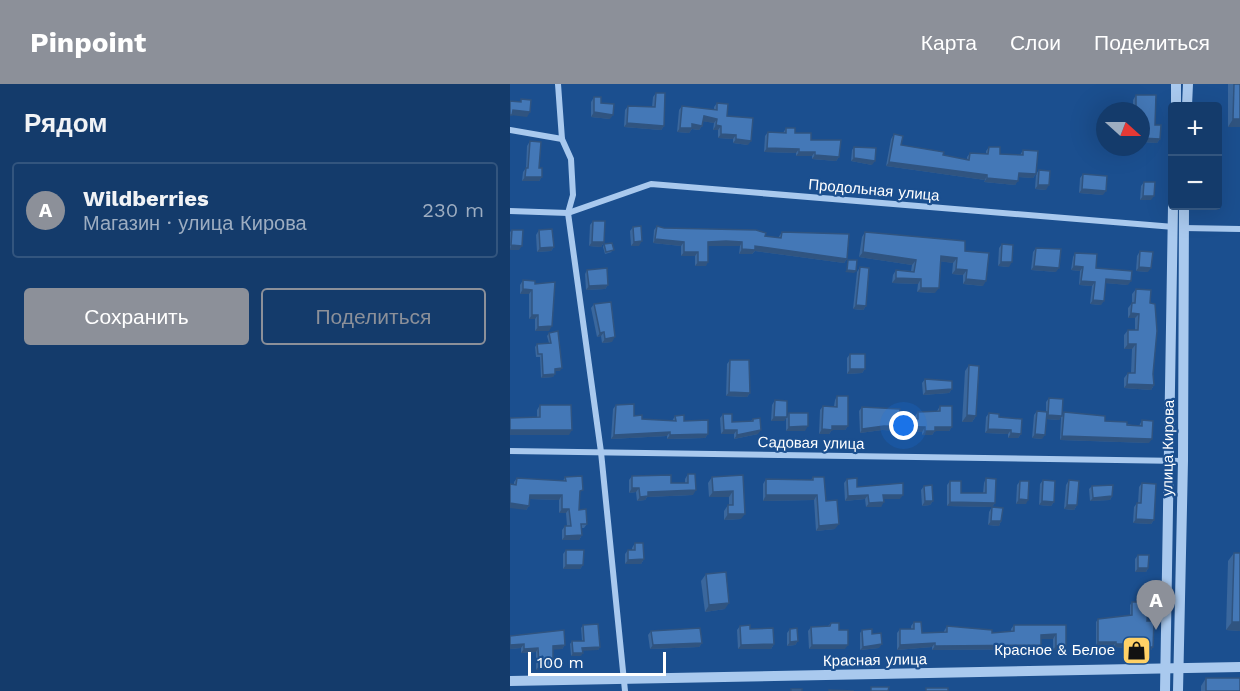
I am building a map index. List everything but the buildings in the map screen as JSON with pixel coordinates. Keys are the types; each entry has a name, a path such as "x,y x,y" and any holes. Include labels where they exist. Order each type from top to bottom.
{"street":[{"path":"558,84 562,139 571,159 573,195 568,213 601,452 624,686"},
{"path":"1176,84 1176,102"},
{"path":"1187,102 1188,84"},
{"path":"510,130 562,139"},
{"name":"Продольная улица","path":"510,211 568,213 651,184 1178,227 1240,229"},
{"name":"улица Кирова","path":"1174,210 1178,227 1184,461 1178,691"},
{"name":"улица Кирова","path":"1165,691 1178,227 1183,210"},
{"name":"Садовая улица","path":"510,451 1184,461"},
{"name":"Красная улица","path":"510,681 624,686 1179,667 1240,667"}],"place":[{"name":"Wildberries","path":"1156,630"},
{"name":"Красное & Белое","path":"1136,650"}]}
